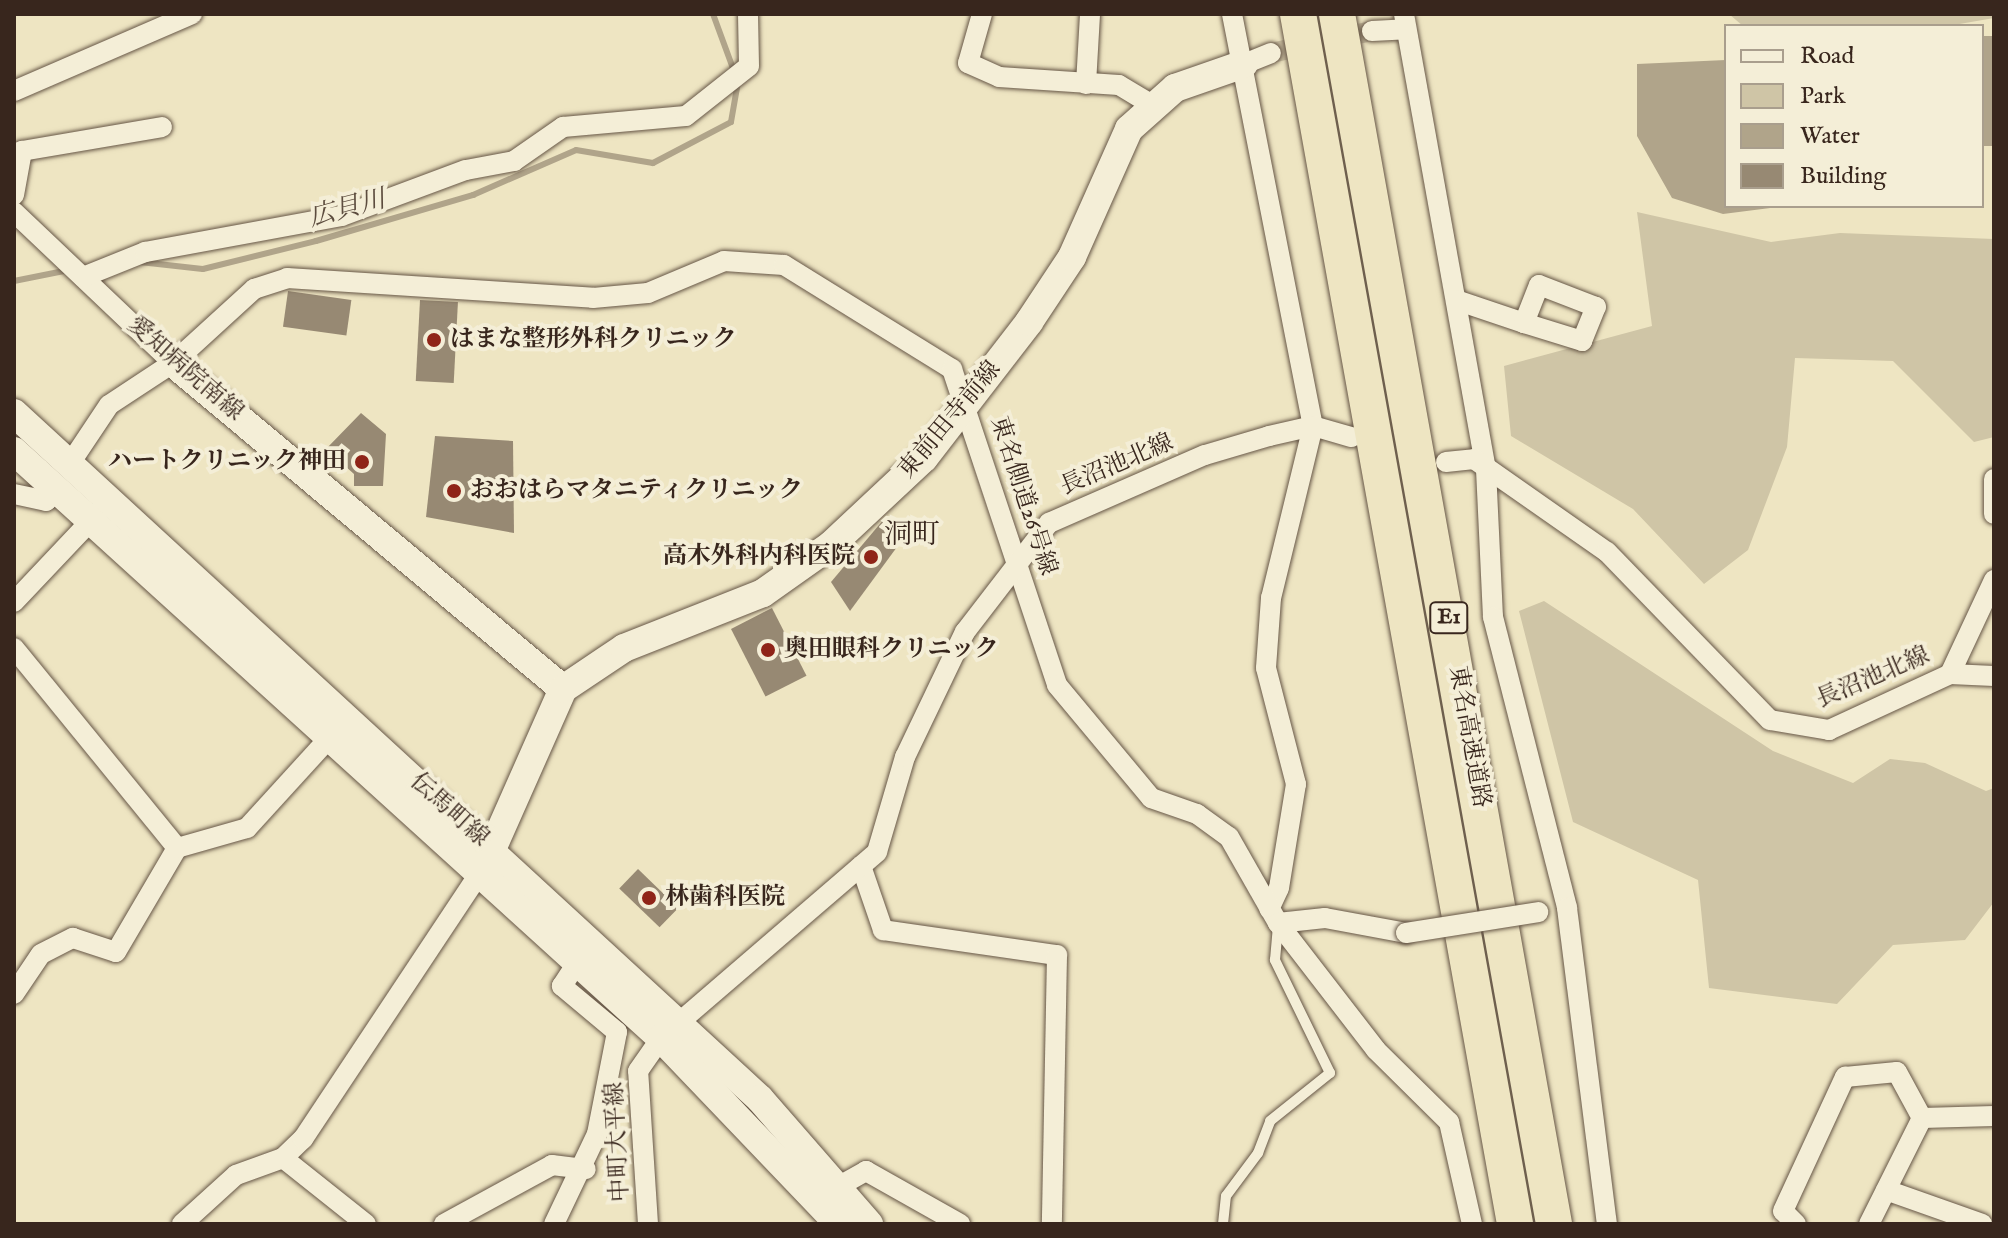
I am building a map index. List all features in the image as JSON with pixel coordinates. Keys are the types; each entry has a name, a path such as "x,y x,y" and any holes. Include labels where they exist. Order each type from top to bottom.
{"highway":[{"name":"東名高速道路","path":"1298,14 1515,1224"},
{"name":"東名高速道路","path":"1337,14 1554,1224"}],"street":[{"path":"14,91 192,14"},
{"path":"83,277 145,252 342,216 466,170 514,161 563,127 686,116 749,66 748,14"},
{"path":"982,14 968,63 999,77 1119,85 1154,106"},
{"path":"1086,84 1090,14"},
{"path":"1232,14 1313,426 1271,598 1266,668 1296,784 1273,916 1325,918 1406,933 1567,908"},
{"path":"1372,31 1405,22 1486,469 1493,617 1567,908 1607,1224"},
{"path":"1244,64 1271,53"},
{"name":"東前田寺前線","path":"563,689 624,648 763,593 831,545 924,458 966,405 1072,257 1129,129 1154,106 1205,72 1244,64"},
{"path":"14,195 22,183 22,151 162,127"},
{"name":"愛知病院南線","path":"14,212 173,363 363,518 563,689"},
{"name":"東名側道26号線","path":"63,478 109,405 173,363 254,289 287,278 593,298 648,293 724,261 784,265 952,369 1019,556 1057,685 1151,798 1197,814 1229,837 1273,916 1376,1050 1449,1122 1472,1224"},
{"path":"1456,300 1524,323"},
{"name":"伝馬町線","path":"14,413 92,523 330,737 487,861 577,963 669,1030"},
{"path":"1313,426 1351,437"},
{"name":"長沼池北線","path":"669,1030 877,852 905,757 965,632 1019,556 1049,523 1205,455 1313,426"},
{"name":"伝馬町線","path":"14,451 63,478 109,497 487,861 669,1030 827,1193 869,1224"},
{"path":"1446,462 1474,459 1486,469"},
{"name":"長沼池北線","path":"1486,469 1607,552 1770,720 1829,730 1950,674 1994,676"},
{"path":"14,494 46,501 63,478"},
{"path":"1994,479 1994,514"},
{"path":"14,602 92,523 109,497"},
{"path":"1950,674 1994,580"},
{"path":"14,648 177,848"},
{"path":"182,1224 236,1175 283,1158 487,861 563,689"},
{"path":"14,994 41,954 73,938 116,952 177,848 247,828 330,737"},
{"path":"861,866 883,930 1057,955 1052,1224"},
{"path":"554,1224 586,1169 617,1032 562,986 577,963"},
{"name":"中町大平線","path":"648,1224 638,1071 669,1030"},
{"path":"1796,1224 1783,1211 1845,1077 1897,1072 1922,1118"},
{"path":"1922,1118 1994,1116"},
{"path":"1869,1224 1922,1118"},
{"path":"283,1158 366,1224"},
{"path":"444,1224 552,1165 586,1169"},
{"path":"827,1193 866,1171 960,1224"},
{"path":"1886,1190 1982,1224"},
{"name":"伝馬町線","path":"827,1193 839,1224"}],"lane":[{"path":"1223,1224 1226,1196 1258,1153 1270,1121 1330,1073 1275,960 1273,916"}],"green space":[{"path":"1729,14 1994,14 1994,18 1960,24 1741,24"},
{"path":"1637,212 1771,242 1840,233 1994,239 1994,437 1974,442 1893,361 1795,358 1787,447 1748,550 1704,584 1633,509 1511,436 1504,366 1652,326"},
{"path":"1544,601 1773,751 1853,783 1890,759 1925,763 1986,791 1994,788 1994,902 1965,940 1893,945 1837,1004 1709,988 1698,880 1573,822 1519,611"}],"water":[{"path":"1984,36 1994,36 1994,146 1984,146"},
{"path":"1724,60 1724,208 1770,208 1723,214 1672,198 1637,136 1637,64"}],"building":[{"path":"288,291 351,300 346,336 283,327"},
{"name":"はまな整形外科クリニック","path":"420,300 458,302 454,383 416,381"},
{"name":"ハートクリニック神田","path":"361,413 386,434 383,486 354,486 354,474 326,449"},
{"name":"おおはらマタニティクリニック","path":"435,436 513,441 514,533 426,517"},
{"name":"高木外科内科医院","path":"884,519 908,532 850,611 831,582"},
{"name":"奥田眼科クリニック","path":"772,608 807,676 766,697 731,629"},
{"name":"林歯科医院","path":"638,869 678,908 660,927 619,888"}],"waterway":[{"path":"713,14 734,71"},
{"name":"広貝川","path":"140,262 203,269 316,241 473,195 576,150 653,163 731,122 738,82"},
{"name":"広貝川","path":"14,281 69,270"}],"tunnel":[{"path":"1271,53 1372,31"}],"place":[{"name":"はまな整形外科クリニック","path":"434,340"},
{"name":"ハートクリニック神田","path":"362,462"},
{"name":"おおはらマタニティクリニック","path":"454,491"},
{"name":"高木外科内科医院","path":"871,557"},
{"name":"奥田眼科クリニック","path":"768,650"},
{"name":"林歯科医院","path":"649,898"}],"district":[{"name":"洞町","path":"912,536"}]}
